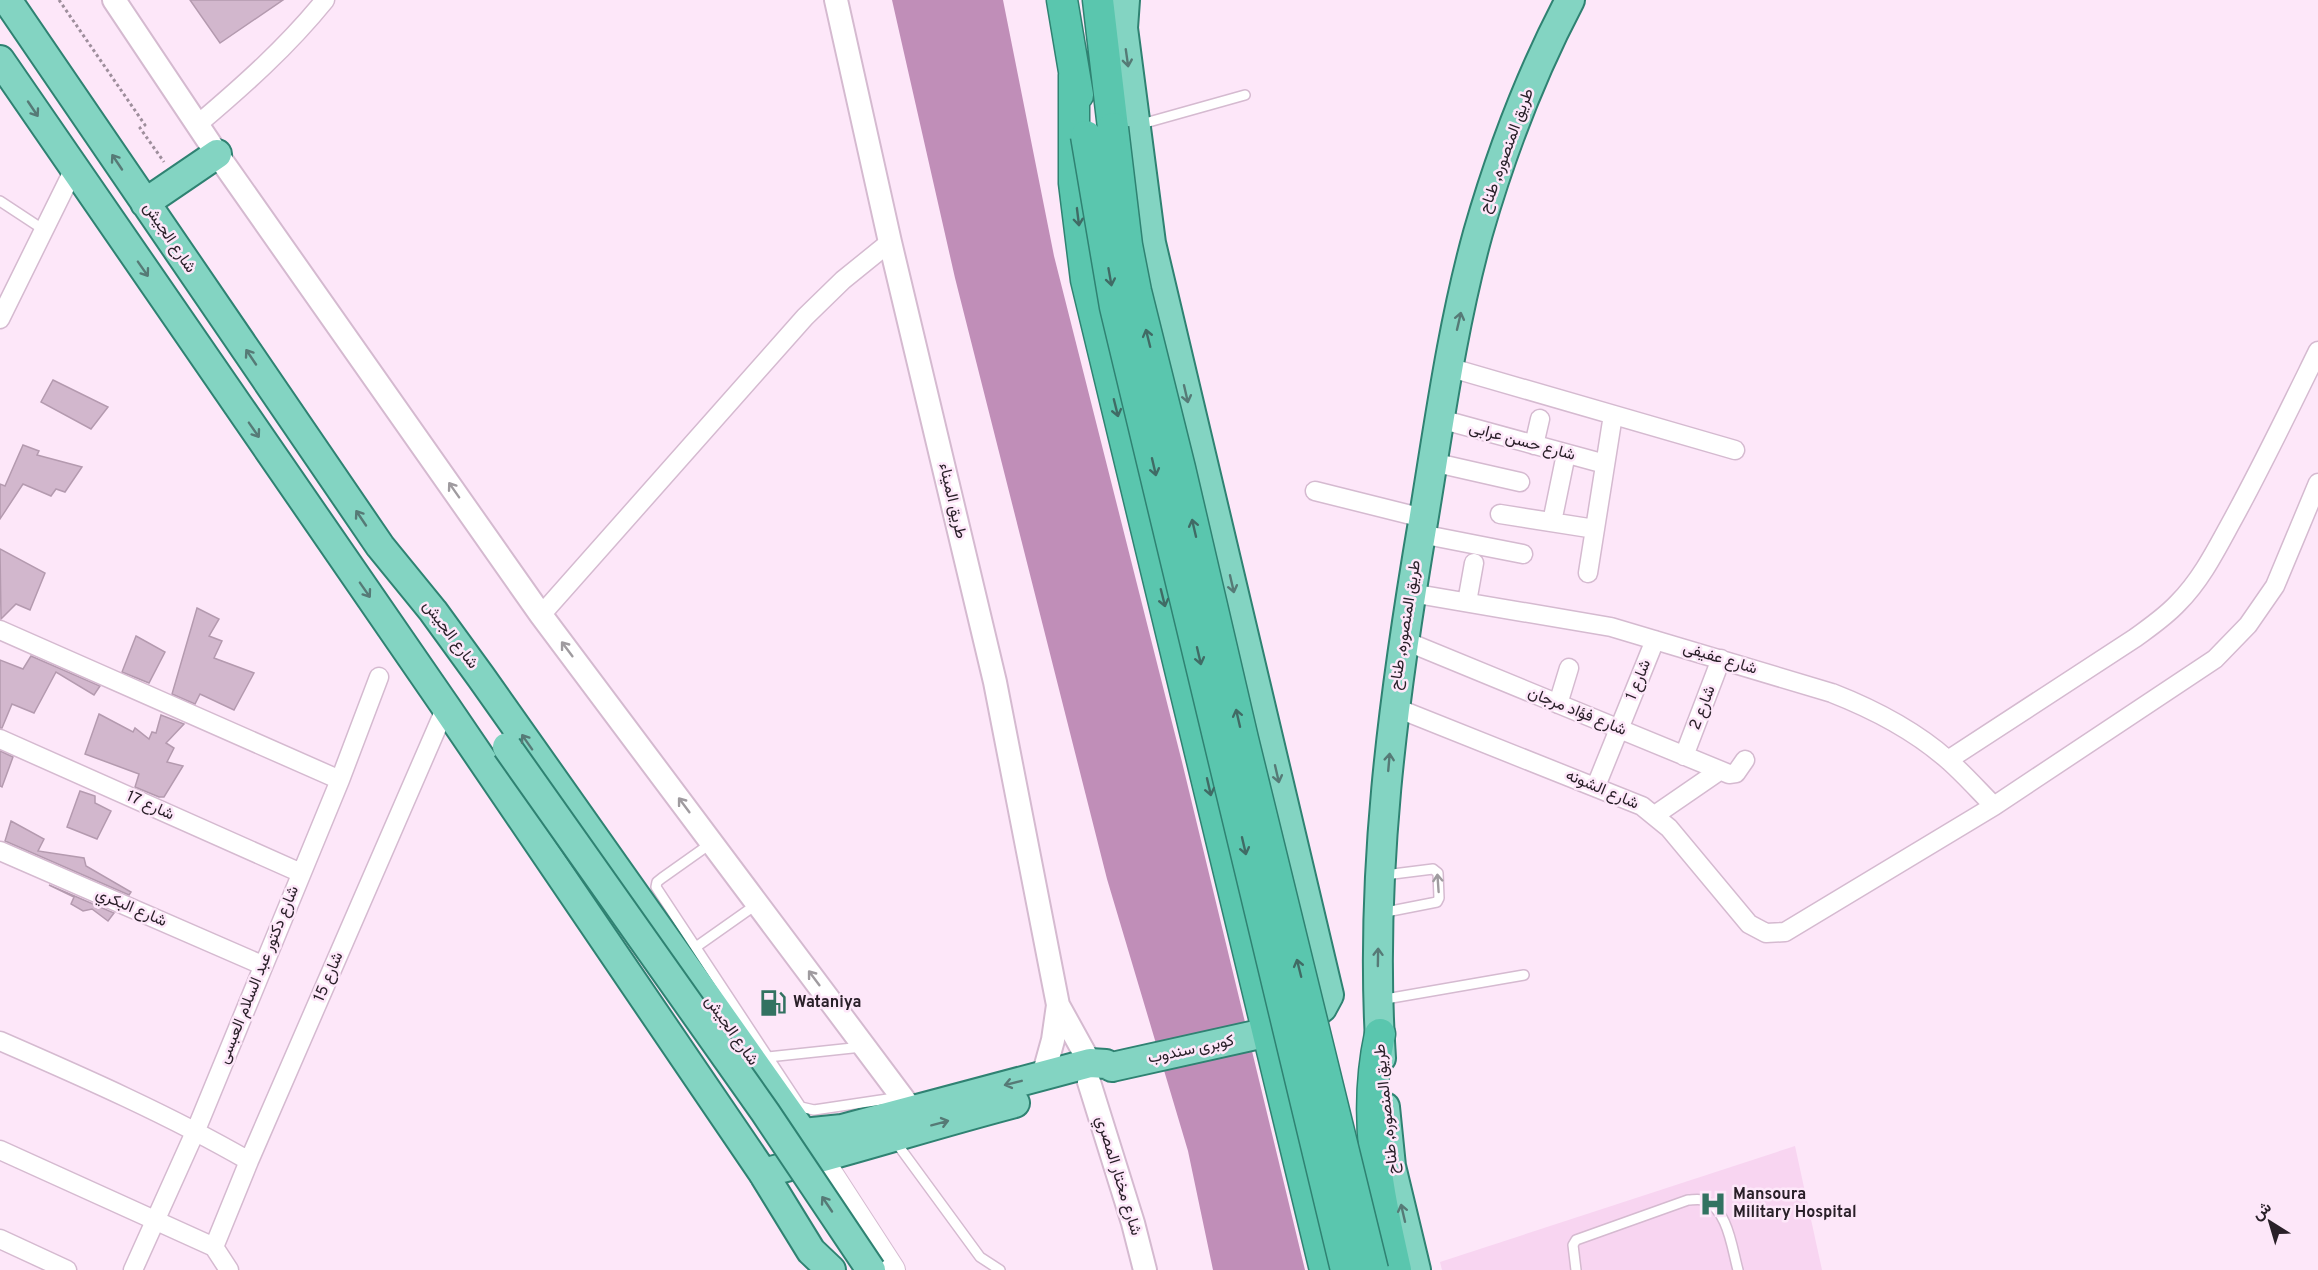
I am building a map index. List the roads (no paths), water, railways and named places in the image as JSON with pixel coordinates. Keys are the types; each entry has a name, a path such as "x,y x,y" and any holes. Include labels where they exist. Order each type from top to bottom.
{"highway":[{"path":"1062,0 1074,75 1074,183 1086,280 1259,1035 1325,1270"},
{"path":"1098,0 1127,245 1136,291 1373,1270"},
{"path":"1074,75 1112,130 1115,307 1346,1270"},
{"path":"1380,1034 1372,1086 1375,1170 1396,1270"}],"main road":[{"name":"شارع الجيش","path":"7,0 373,536 433,611 481,677 821,1158 892,1270"},
{"path":"1125,0 1112,130 1151,243 1329,987 1327,1002 1322,1008 1306,1017 1259,1035"},
{"name":"طريق المنصوره, طناح","path":"1416,1270 1391,1166 1378,1000 1380,876 1394,707 1448,367 1478,235 1496,176 1533,79 1570,0"},
{"path":"0,60 446,707 763,1173 821,1264"},
{"path":"145,203 218,154"},
{"path":"401,572 418,613 429,632 507,747 751,1092 871,1270"},
{"path":"1259,1035 1292,1041 1303,1055 1358,1270"},
{"name":"كوبرى سندوب","path":"1108,1068 1259,1035"},
{"path":"763,1173 821,1158 884,1131 1108,1068"},
{"path":"884,1131 907,1103 1043,1076 1108,1068"},
{"path":"803,1133 842,1129 884,1131"}],"street":[{"path":"114,0 218,154 541,615 907,1103"},
{"path":"198,125 259,71 325,0"},
{"name":"طريق الميناء","path":"836,0 890,242 995,682 1058,1005 1053,1040 1043,1076"},
{"path":"0,319 6,295 44,230 74,169"},
{"path":"541,615 805,317 843,280 890,242"},
{"path":"1948,760 2135,638 2158,622 2178,603 2196,583 2211,560 2260,470 2318,351"},
{"path":"1448,367 1735,450"},
{"path":"1588,573 1613,415"},
{"name":"شارع حسن عرابى","path":"1440,419 1605,464"},
{"path":"1534,445 1540,419"},
{"path":"1552,522 1566,454"},
{"path":"1432,462 1520,482"},
{"name":"شارع الشونه","path":"1394,707 1635,802 1655,815 1669,828 1749,924 1766,933 1785,932 1994,806 2215,659 2248,625 2275,586 2318,483"},
{"path":"1315,491 1422,526 1523,554"},
{"path":"1500,514 1595,529"},
{"path":"1467,602 1474,563"},
{"name":"شارع عفيفى","path":"1411,593 1590,623 1655,640 1859,704 1910,732 1948,760 1994,806"},
{"path":"0,630 340,780"},
{"name":"شارع فؤاد مرجان","path":"1403,640 1719,771"},
{"name":"شارع 1","path":"1596,786 1655,640"},
{"name":"شارع 2","path":"1684,756 1721,660"},
{"path":"1558,704 1569,668"},
{"name":"شارع دكتور عبد السلام العبسى","path":"133,1270 196,1130 340,780 379,677"},
{"name":"شارع 15","path":"214,1247 446,707"},
{"name":"شارع 17","path":"0,739 301,873"},
{"path":"1655,815 1719,771 1733,774 1740,770 1745,760"},
{"name":"شارع البكري","path":"0,851 262,965"},
{"name":"طريق الميناء","path":"1058,1005 1108,1068"},
{"path":"0,1041 108,1088 196,1130 249,1161"},
{"name":"شارع مختار المصري","path":"1108,1068 1133,1223 1145,1270"},
{"path":"0,1150 154,1222 214,1247 230,1270"},
{"path":"0,1239 66,1270"}],"lane":[{"path":"1112,130 1245,95"},
{"path":"0,201 44,230"},
{"path":"712,842 662,878 656,887 801,1107 807,1110 907,1103"},
{"path":"1379,913 1437,902 1440,898 1438,873 1433,869 1380,876"},
{"path":"696,947 758,904"},
{"path":"1378,1000 1524,975"},
{"path":"768,1057 865,1047"},
{"path":"884,1131 980,1257 1000,1270"},
{"path":"1576,1270 1573,1245 1576,1240 1688,1200 1703,1200 1716,1208 1724,1220 1738,1270"}],"place":[{"name":"Wataniya","path":"773,1003"},
{"name":"Mansoura Military Hospital","path":"1713,1204"}]}
